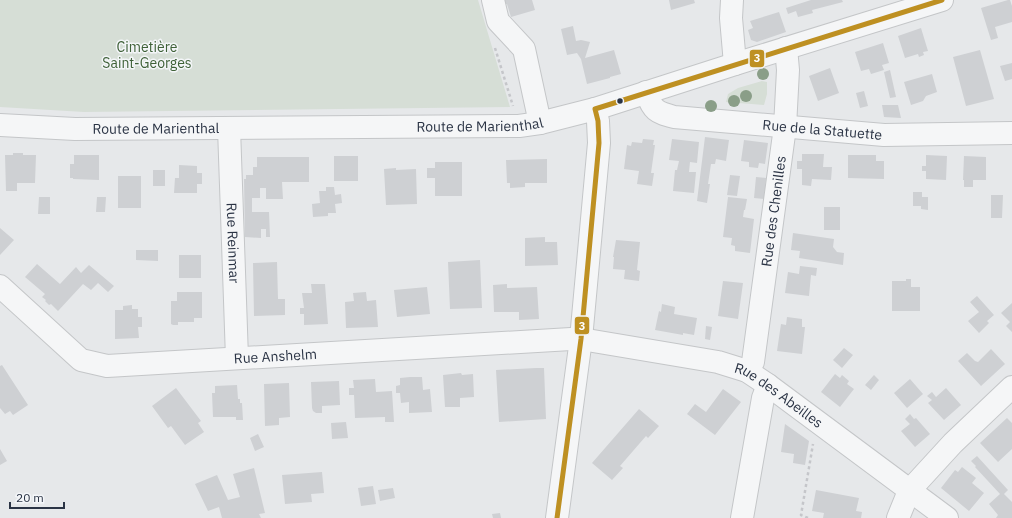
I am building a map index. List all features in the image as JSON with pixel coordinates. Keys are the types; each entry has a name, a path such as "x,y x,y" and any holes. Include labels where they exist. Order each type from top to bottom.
{"street":[{"path":"493,0 498,21 524,49 529,125"},
{"path":"732,0 731,18 735,64"},
{"name":"Route de Marienthal","path":"0,125 75,129 529,125 595,109 942,0"},
{"name":"Rue des Chenilles","path":"747,371 753,362 784,127 788,70 786,48"},
{"name":"Rue de la Statuette","path":"646,92 650,103 657,112 674,117 884,135 1012,133"},
{"path":"557,518 580,339 599,143 598,121 595,109"},
{"name":"Rue Reinmar","path":"229,128 237,358"},
{"name":"Rue Anshelm","path":"0,286 81,360 107,366 556,339 580,339"},
{"name":"Rue des Abeilles","path":"580,339 718,362 747,371 947,518"},
{"path":"742,518 763,398 768,385"},
{"path":"898,518 909,491 953,443 1012,386"}],"path":[{"path":"494,45 529,125"},
{"path":"808,518 801,515 813,440 823,427"}],"green space":[{"name":"Cimetière Saint-Georges","path":"0,0 478,0 510,107 84,112 0,107"},
{"path":"762,81 767,82 767,94 764,105 726,102 728,94 738,88"}],"building":[{"path":"499,0 532,0 535,10 511,17 507,4 501,6"},
{"path":"669,0 694,0 695,3 671,10"},
{"path":"811,0 842,0 843,2 812,10 813,13 798,17 796,11 788,14 786,8"},
{"path":"1010,0 1012,6 1012,22 995,27 998,38 991,40 981,8"},
{"path":"779,12 786,32 757,42 751,40 748,30 753,28 750,21"},
{"path":"573,26 576,41 581,40 590,42 585,58 614,50 621,74 587,84 581,59 577,53 567,55 561,29"},
{"path":"921,28 928,51 923,52 924,55 919,57 918,54 905,58 898,36"},
{"path":"883,43 889,63 882,65 884,70 871,74 869,69 861,71 855,52"},
{"path":"980,50 994,99 966,106 953,57"},
{"path":"1012,63 1012,79 1005,81 1000,66"},
{"path":"830,68 839,93 818,101 809,76"},
{"path":"890,70 896,97 890,98 884,72"},
{"path":"932,74 937,92 926,96 923,101 911,105 904,82"},
{"path":"864,91 868,106 860,108 856,93"},
{"path":"882,105 898,105 901,118 884,117"},
{"path":"705,137 729,140 726,161 716,159 715,164 711,164 707,203 697,201"},
{"path":"643,139 654,140 653,145 655,145 651,173 654,173 652,186 637,184 639,171 624,169 627,145 631,146 632,142 642,143"},
{"path":"672,139 699,142 697,163 690,162 689,172 696,172 694,193 673,191 675,170 677,170 679,161 669,160"},
{"path":"744,140 768,143 765,164 759,163 758,168 749,167 749,162 741,161"},
{"path":"13,153 36,155 35,183 17,183 17,191 6,191 5,155 13,155"},
{"path":"802,154 824,154 823,167 832,167 831,180 812,179 811,186 802,185 802,169 797,169 797,161 802,161"},
{"path":"74,155 99,155 99,180 70,178 70,164 74,164"},
{"path":"848,155 876,155 876,161 884,161 884,179 848,178"},
{"path":"926,155 947,156 946,180 926,179 926,171 922,171 922,166 926,166"},
{"path":"334,156 358,156 358,181 334,181"},
{"path":"964,156 986,157 986,180 973,180 973,187 964,187"},
{"path":"257,157 309,157 309,182 282,182 283,199 266,199 266,188 260,188 260,198 252,198 252,212 269,212 270,237 266,237 266,229 261,229 261,238 245,237 244,179 246,179 246,175 253,175 253,167 257,167"},
{"path":"547,159 547,183 525,183 525,187 510,188 510,183 507,183 506,160"},
{"path":"435,162 462,162 462,196 435,196 435,178 427,178 427,168 435,168"},
{"path":"179,165 197,166 197,173 202,173 202,184 197,184 197,193 174,193 175,178 179,178"},
{"path":"396,168 396,170 416,169 417,204 386,205 384,169"},
{"path":"153,170 165,170 165,186 153,186"},
{"path":"730,175 740,176 737,196 727,195"},
{"path":"118,176 141,176 141,208 118,208"},
{"path":"756,177 766,178 764,199 754,198"},
{"path":"326,187 334,187 335,195 341,194 342,203 335,204 336,213 328,213 328,216 313,217 312,204 320,203 319,191 326,191"},
{"path":"913,192 922,192 922,197 928,197 928,210 921,209 921,206 913,206"},
{"path":"991,195 1003,195 1002,218 991,218"},
{"path":"39,197 50,197 50,214 38,214"},
{"path":"97,197 106,197 105,212 96,212"},
{"path":"728,197 747,199 743,217 754,219 750,253 735,251 735,246 731,245 732,238 723,237"},
{"path":"824,207 840,207 840,230 824,230"},
{"path":"0,228 14,240 0,255"},
{"path":"793,233 834,239 833,247 837,252 844,253 843,265 799,258 800,251 791,250"},
{"path":"545,237 545,242 557,242 558,265 525,266 525,238"},
{"path":"616,240 640,242 637,270 640,271 639,281 624,279 625,270 613,269 613,257"},
{"path":"136,250 158,250 158,261 136,260"},
{"path":"179,255 201,255 201,278 179,278"},
{"path":"480,260 482,308 450,309 448,262"},
{"path":"277,262 278,299 285,299 285,315 254,316 253,263"},
{"path":"37,264 60,284 76,267 81,273 89,265 114,286 108,292 98,283 91,290 83,284 58,311 51,304 49,305 45,301 46,300 42,297 45,294 25,277"},
{"path":"800,266 817,268 816,276 811,275 809,296 785,293 788,272 799,274"},
{"path":"906,279 911,279 911,287 920,287 920,311 892,311 892,281 906,281"},
{"path":"723,281 743,283 738,319 718,316"},
{"path":"311,284 325,284 328,324 304,325 304,314 300,314 300,308 304,308 302,293 312,293"},
{"path":"507,284 507,288 537,287 539,319 519,320 519,312 494,312 493,285"},
{"path":"427,287 430,314 397,317 394,290"},
{"path":"177,292 202,292 202,318 194,318 194,322 178,322 178,325 171,324 171,301 177,301"},
{"path":"366,292 367,301 376,300 378,327 346,328 345,302 354,301 353,293"},
{"path":"977,296 994,315 987,321 989,323 979,333 968,321 979,312 970,302"},
{"path":"1012,303 1012,332 1006,326 1010,322 1001,313"},
{"path":"662,304 675,307 674,314 697,318 694,335 683,333 683,335 655,330"},
{"path":"132,305 132,309 138,309 138,317 142,317 142,327 138,327 139,338 115,339 115,310 123,310 123,306"},
{"path":"787,317 802,319 802,327 805,327 802,354 777,351 781,324 786,325"},
{"path":"706,326 712,327 710,340 705,339"},
{"path":"844,348 853,355 842,368 833,360"},
{"path":"991,349 1005,364 981,386 958,361 967,353 978,362"},
{"path":"2,365 28,405 13,415 10,411 5,414 0,408 0,366"},
{"path":"544,368 546,419 499,422 496,370"},
{"path":"461,373 462,375 473,374 474,397 460,398 460,407 445,407 443,375"},
{"path":"835,374 840,378 842,375 849,381 847,384 854,389 840,407 821,392"},
{"path":"874,375 879,380 871,390 865,385"},
{"path":"422,377 423,390 430,389 432,412 409,413 409,402 401,403 400,393 396,393 396,386 400,385 400,378"},
{"path":"375,379 376,392 392,391 394,422 385,422 385,417 355,418 354,395 349,395 349,388 354,388 353,380"},
{"path":"910,379 923,394 907,408 894,393"},
{"path":"339,381 340,405 322,406 322,413 316,413 313,411 311,382"},
{"path":"289,383 290,417 279,418 279,425 265,426 264,384"},
{"path":"237,385 238,399 240,399 240,403 242,403 243,420 236,420 236,417 213,417 212,393 215,393 215,386"},
{"path":"176,388 201,421 198,423 204,432 185,445 171,426 168,428 152,406"},
{"path":"946,388 961,405 944,420 928,403 932,400 927,396 932,392 936,397"},
{"path":"723,389 741,402 715,435 687,414 695,404 706,412"},
{"path":"639,409 659,426 648,438 646,436 620,466 623,468 612,480 592,463"},
{"path":"910,414 914,419 916,418 930,434 915,447 901,431 910,424 905,419"},
{"path":"1007,418 1012,423 1012,449 998,462 980,443"},
{"path":"346,422 348,438 332,439 331,423"},
{"path":"785,424 809,441 805,465 793,463 794,454 781,452"},
{"path":"258,434 264,447 255,451 250,438"},
{"path":"0,449 7,461 0,465"},
{"path":"977,456 1008,490 1004,494 1012,502 1012,518 996,518 998,515 989,504 1000,494 971,461"},
{"path":"962,467 976,478 972,483 984,493 969,511 941,488 955,470 958,472"},
{"path":"254,468 265,513 259,514 261,518 222,518 219,507 208,511 195,484 217,475 228,500 240,497 233,474"},
{"path":"322,472 324,493 311,494 312,502 285,504 282,475"},
{"path":"373,486 376,504 361,506 358,488"},
{"path":"393,488 395,498 380,501 378,490"},
{"path":"816,490 859,498 856,511 862,512 861,518 823,518 824,513 812,511"},
{"path":"500,513 501,518 493,518 492,514"}],"transit line":[{"name":"3","path":"557,518 581,339 599,143 598,121 595,109 942,0"}]}
